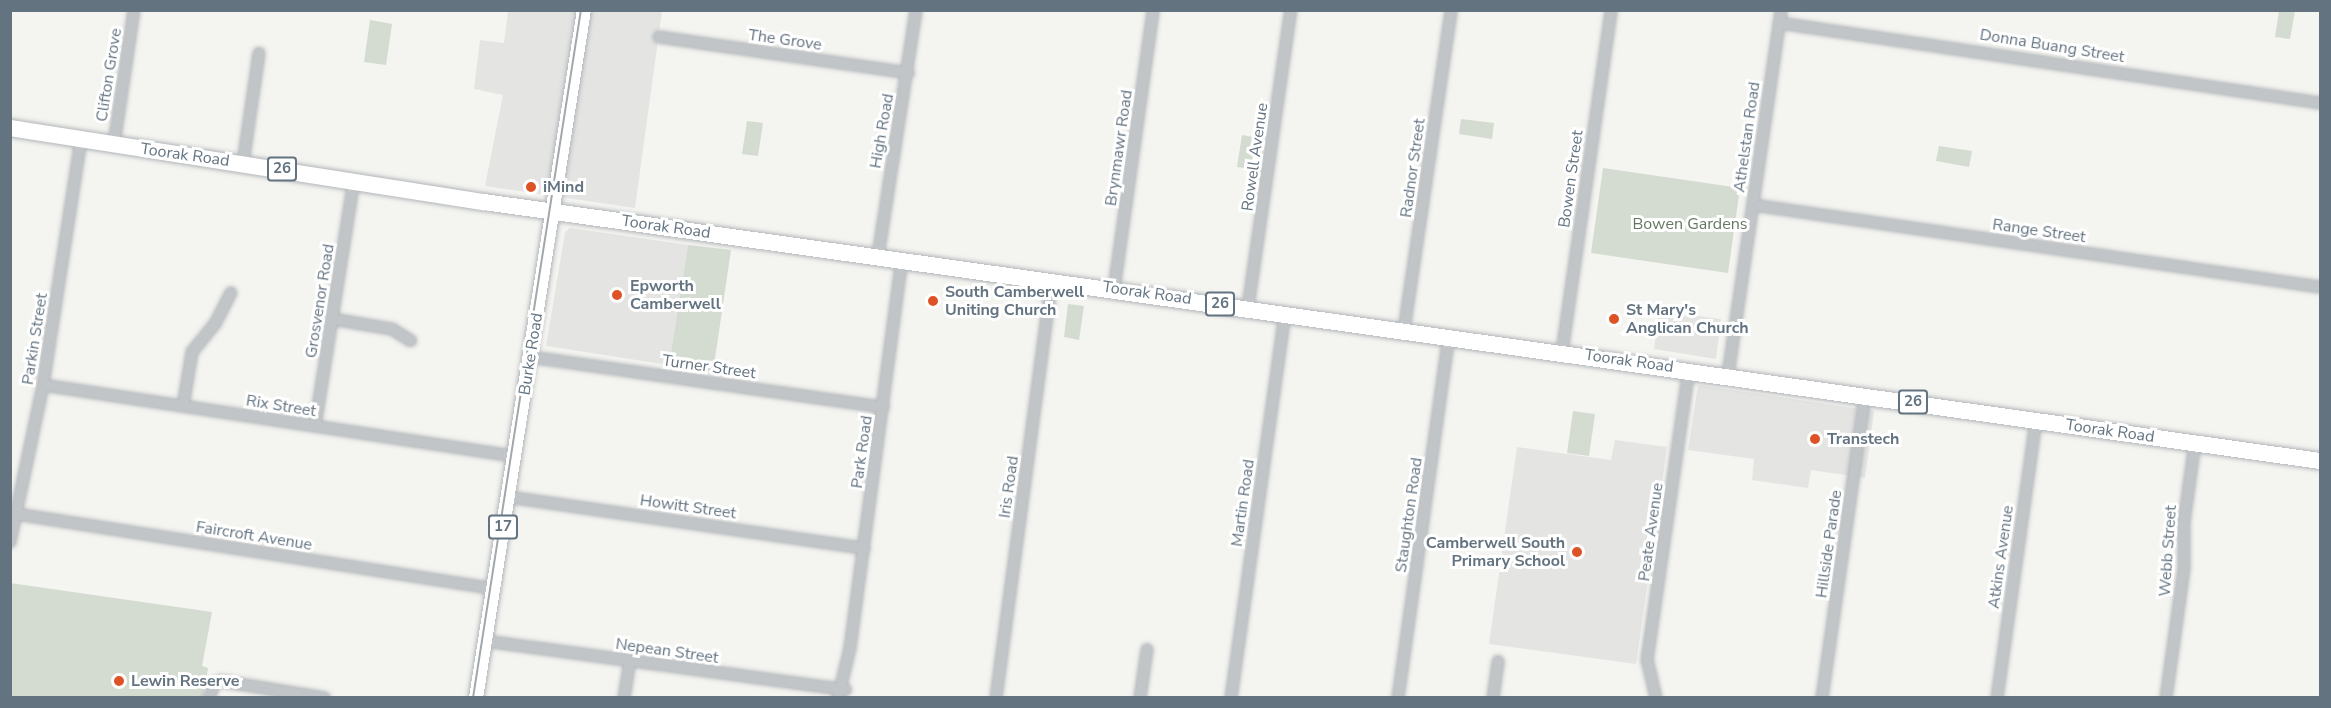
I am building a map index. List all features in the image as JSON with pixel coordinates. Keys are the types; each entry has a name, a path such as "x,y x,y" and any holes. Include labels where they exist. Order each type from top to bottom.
{"highway":[{"name":"Toorak Road","path":"10,128 553,211 2320,460"}],"main road":[{"name":"Burke Road","path":"476,698 584,10"}],"street":[{"name":"Clifton Grove","path":"114,144 134,10"},
{"name":"High Road","path":"878,256 916,10"},
{"name":"Brynmawr Road","path":"1114,289 1153,10"},
{"name":"Rowell Avenue","path":"1248,308 1292,10"},
{"name":"Radnor Street","path":"1404,330 1451,10"},
{"name":"Bowen Street","path":"1562,352 1611,10"},
{"name":"Athelstan Road","path":"1728,375 1781,10"},
{"name":"Donna Buang Street","path":"1779,23 2320,103"},
{"name":"The Grove","path":"658,37 908,73"},
{"path":"243,163 259,53"},
{"name":"Parkin Street","path":"10,542 14,513 43,385 81,140"},
{"name":"Grosvenor Road","path":"315,426 354,181"},
{"name":"Range Street","path":"1753,205 2320,287"},
{"name":"Park Road","path":"842,694 902,260"},
{"name":"Iris Road","path":"996,698 1052,280"},
{"path":"183,406 192,352 215,324 231,293"},
{"name":"Martin Road","path":"1231,698 1285,313"},
{"path":"332,319 392,329 411,341"},
{"name":"Staughton Road","path":"1398,698 1449,336"},
{"name":"Turner Street","path":"530,357 883,408"},
{"name":"Peate Avenue","path":"1656,698 1647,660 1689,370"},
{"name":"Rix Street","path":"43,385 514,456"},
{"name":"Hillside Parade","path":"1822,698 1865,395"},
{"name":"Atkins Avenue","path":"1997,698 2036,420"},
{"name":"Webb Street","path":"2166,698 2184,577 2184,522 2195,443"},
{"name":"Howitt Street","path":"508,497 864,548"},
{"name":"Faircroft Avenue","path":"14,513 493,589"},
{"name":"Nepean Street","path":"485,641 630,660 842,694"},
{"path":"1140,698 1147,650"},
{"path":"624,698 630,660"},
{"path":"1493,698 1498,661"},
{"path":"210,693 217,682 226,682 325,698"}],"shaded area":[{"path":"508,11 662,11 635,208 485,186 503,95 474,89 480,40 504,43"},
{"name":"Epworth Camberwell","path":"570,228 688,245 669,365 546,346 565,232"},
{"path":"1659,311 1721,319 1716,359 1654,349"},
{"path":"1698,385 1874,411 1865,478 1811,470 1808,488 1752,480 1754,459 1688,450"},
{"name":"Camberwell South Primary School","path":"1615,440 1667,447 1636,664 1489,644 1517,447 1611,460"}],"green space":[{"path":"2279,11 2295,11 2290,39 2275,37"},
{"path":"370,20 392,24 386,65 364,62"},
{"path":"1461,119 1494,123 1492,139 1459,134"},
{"path":"747,121 763,123 758,156 742,154"},
{"path":"1242,135 1258,138 1253,169 1237,167"},
{"path":"1939,146 1972,151 1969,167 1936,161"},
{"name":"Bowen Gardens","path":"1603,168 1740,188 1728,273 1591,253"},
{"path":"688,245 731,250 713,372 669,365"},
{"path":"1068,304 1084,306 1079,340 1064,337"},
{"path":"1573,411 1595,414 1589,456 1567,453"},
{"name":"Lewin Reserve","path":"10,583 212,612 202,666 208,668 203,697 11,697"}],"tram line":[{"path":"473,698 581,10"}],"place":[{"name":"iMind","path":"531,187"},
{"name":"Epworth Camberwell","path":"617,295"},
{"name":"South Camberwell Uniting Church","path":"933,301"},
{"name":"St Mary's Anglican Church","path":"1614,319"},
{"name":"Transtech","path":"1815,439"},
{"name":"Camberwell South Primary School","path":"1577,552"},
{"name":"Lewin Reserve","path":"119,681"}]}
